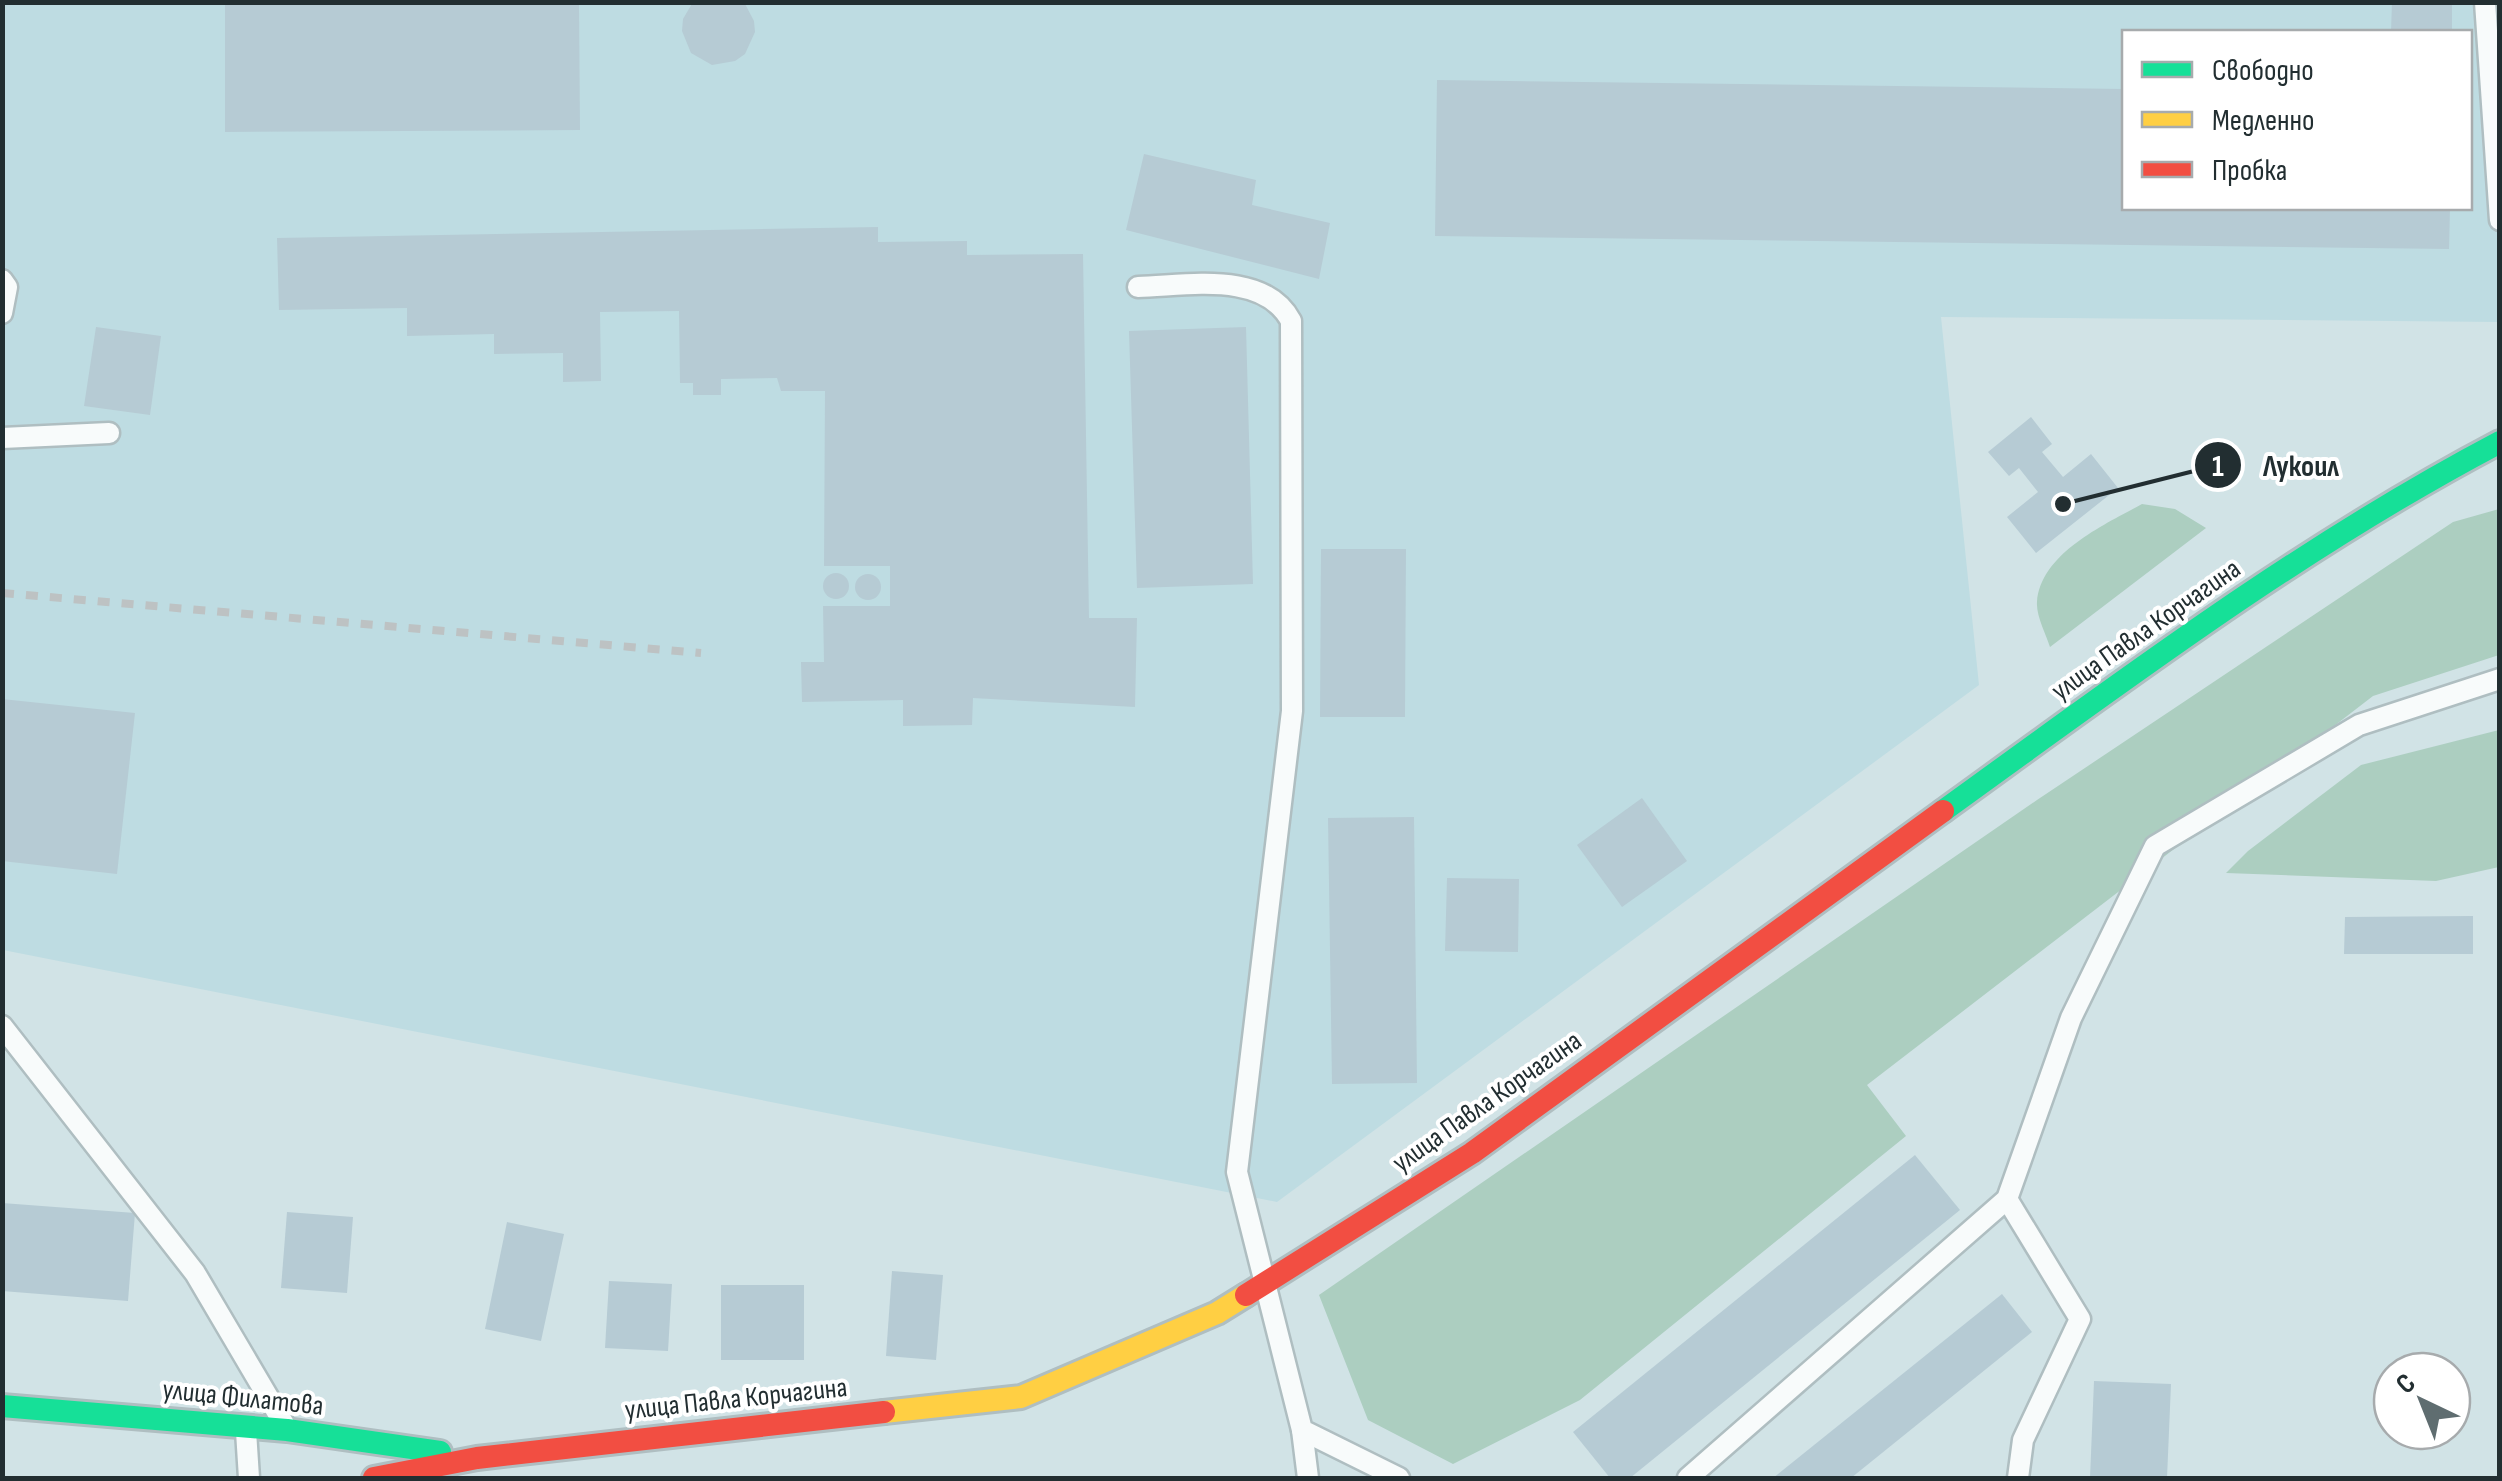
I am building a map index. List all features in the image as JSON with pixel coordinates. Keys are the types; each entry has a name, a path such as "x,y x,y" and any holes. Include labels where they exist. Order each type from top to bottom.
{"main road":[{"name":"улица Павла Корчагина","path":"374,1478 478,1458 1022,1397 1217,1313 1472,1153 2214,615 2439,474 2500,442"},
{"name":"улица Филатова","path":"2,1406 287,1430 478,1458"}],"lane":[{"path":"2486,2 2500,220"},
{"path":"2,280 7,287 2,313"},
{"path":"1138,287 1251,288 1276,301 1291,321 1292,711 1237,1172 1302,1430 1308,1478"},
{"path":"2,438 110,433"},
{"path":"1688,1478 2007,1199 2071,1018 2155,846 2359,724 2500,679"},
{"path":"2,1026 195,1273 287,1430"},
{"path":"2007,1199 2080,1319 2024,1440 2018,1478"},
{"path":"246,1427 249,1478"},
{"path":"1302,1430 1400,1478"}],"shaded area":[{"path":"2,3 2499,3 2499,322 1941,317 1979,685 1277,1202 3,950"}],"green space":[{"path":"2142,504 2175,509 2206,528 2050,647 2037,602 2050,569 2077,542"},
{"path":"2499,509 2499,655 2373,696 1867,1085 1906,1136 1580,1400 1453,1464 1368,1420 1319,1295 2037,800 2453,522"},
{"path":"2499,730 2499,867 2436,881 2226,873 2248,851 2361,765"}],"building":[{"path":"225,2 579,2 580,130 225,132"},
{"path":"693,2 744,2 755,32 745,54 735,61 712,65 691,53 682,31 683,19"},
{"path":"2392,2 2452,2 2452,30 2391,30"},
{"path":"1437,80 2122,89 2122,210 2450,210 2449,249 1435,236"},
{"path":"1144,154 1256,180 1252,205 1330,223 1319,279 1126,230"},
{"path":"878,227 878,242 967,241 967,255 1083,254 1089,618 1137,618 1135,707 973,698 972,725 903,726 903,700 802,702 801,662 824,662 823,606 890,606 890,566 824,566 825,391 781,391 777,378 721,379 721,395 693,395 693,383 680,383 679,311 600,312 601,381 563,382 563,353 494,354 494,334 407,336 407,308 279,310 277,238"},
{"path":"96,327 161,336 150,415 84,406"},
{"path":"1246,327 1253,584 1137,588 1129,331"},
{"path":"2031,417 2052,444 2042,452 2063,477 2091,454 2118,488 2036,553 2007,517 2038,492 2019,468 2009,476 1988,452"},
{"path":"1321,549 1406,549 1405,717 1320,717"},
{"path":"836,573 845,577 849,586 845,595 836,599 827,595 823,586 827,577"},
{"path":"868,574 877,578 881,587 877,596 868,600 859,596 855,587 859,578"},
{"path":"2,699 135,713 117,874 2,861"},
{"path":"1642,798 1687,861 1622,907 1577,845"},
{"path":"1414,817 1417,1083 1332,1084 1328,818"},
{"path":"1447,878 1519,879 1518,952 1445,951"},
{"path":"2473,916 2473,954 2344,954 2345,917"},
{"path":"1915,1155 1960,1210 1630,1478 1610,1478 1573,1432"},
{"path":"2,1203 135,1213 128,1301 2,1291"},
{"path":"287,1212 353,1217 347,1293 281,1288"},
{"path":"507,1222 564,1234 541,1341 485,1329"},
{"path":"892,1271 943,1275 936,1360 886,1356"},
{"path":"609,1281 672,1284 668,1351 605,1348"},
{"path":"721,1285 804,1285 804,1360 721,1360"},
{"path":"2002,1294 2032,1332 1851,1478 1773,1478"},
{"path":"2094,1381 2171,1384 2167,1478 2090,1478"}],"railway":[{"path":"2,593 701,653"}],"traffic: fast":[{"path":"1943,811 2284,570 2500,442"},
{"path":"2,1406 287,1430 440,1452"}],"traffic: slow":[{"path":"884,1412 1021,1397 1217,1313 1246,1295"}],"traffic: jam":[{"path":"1246,1295 1472,1153 1943,811"},
{"path":"374,1478 477,1458 884,1412"}],"place":[{"name":"Лукоил","path":"2063,504"}]}
